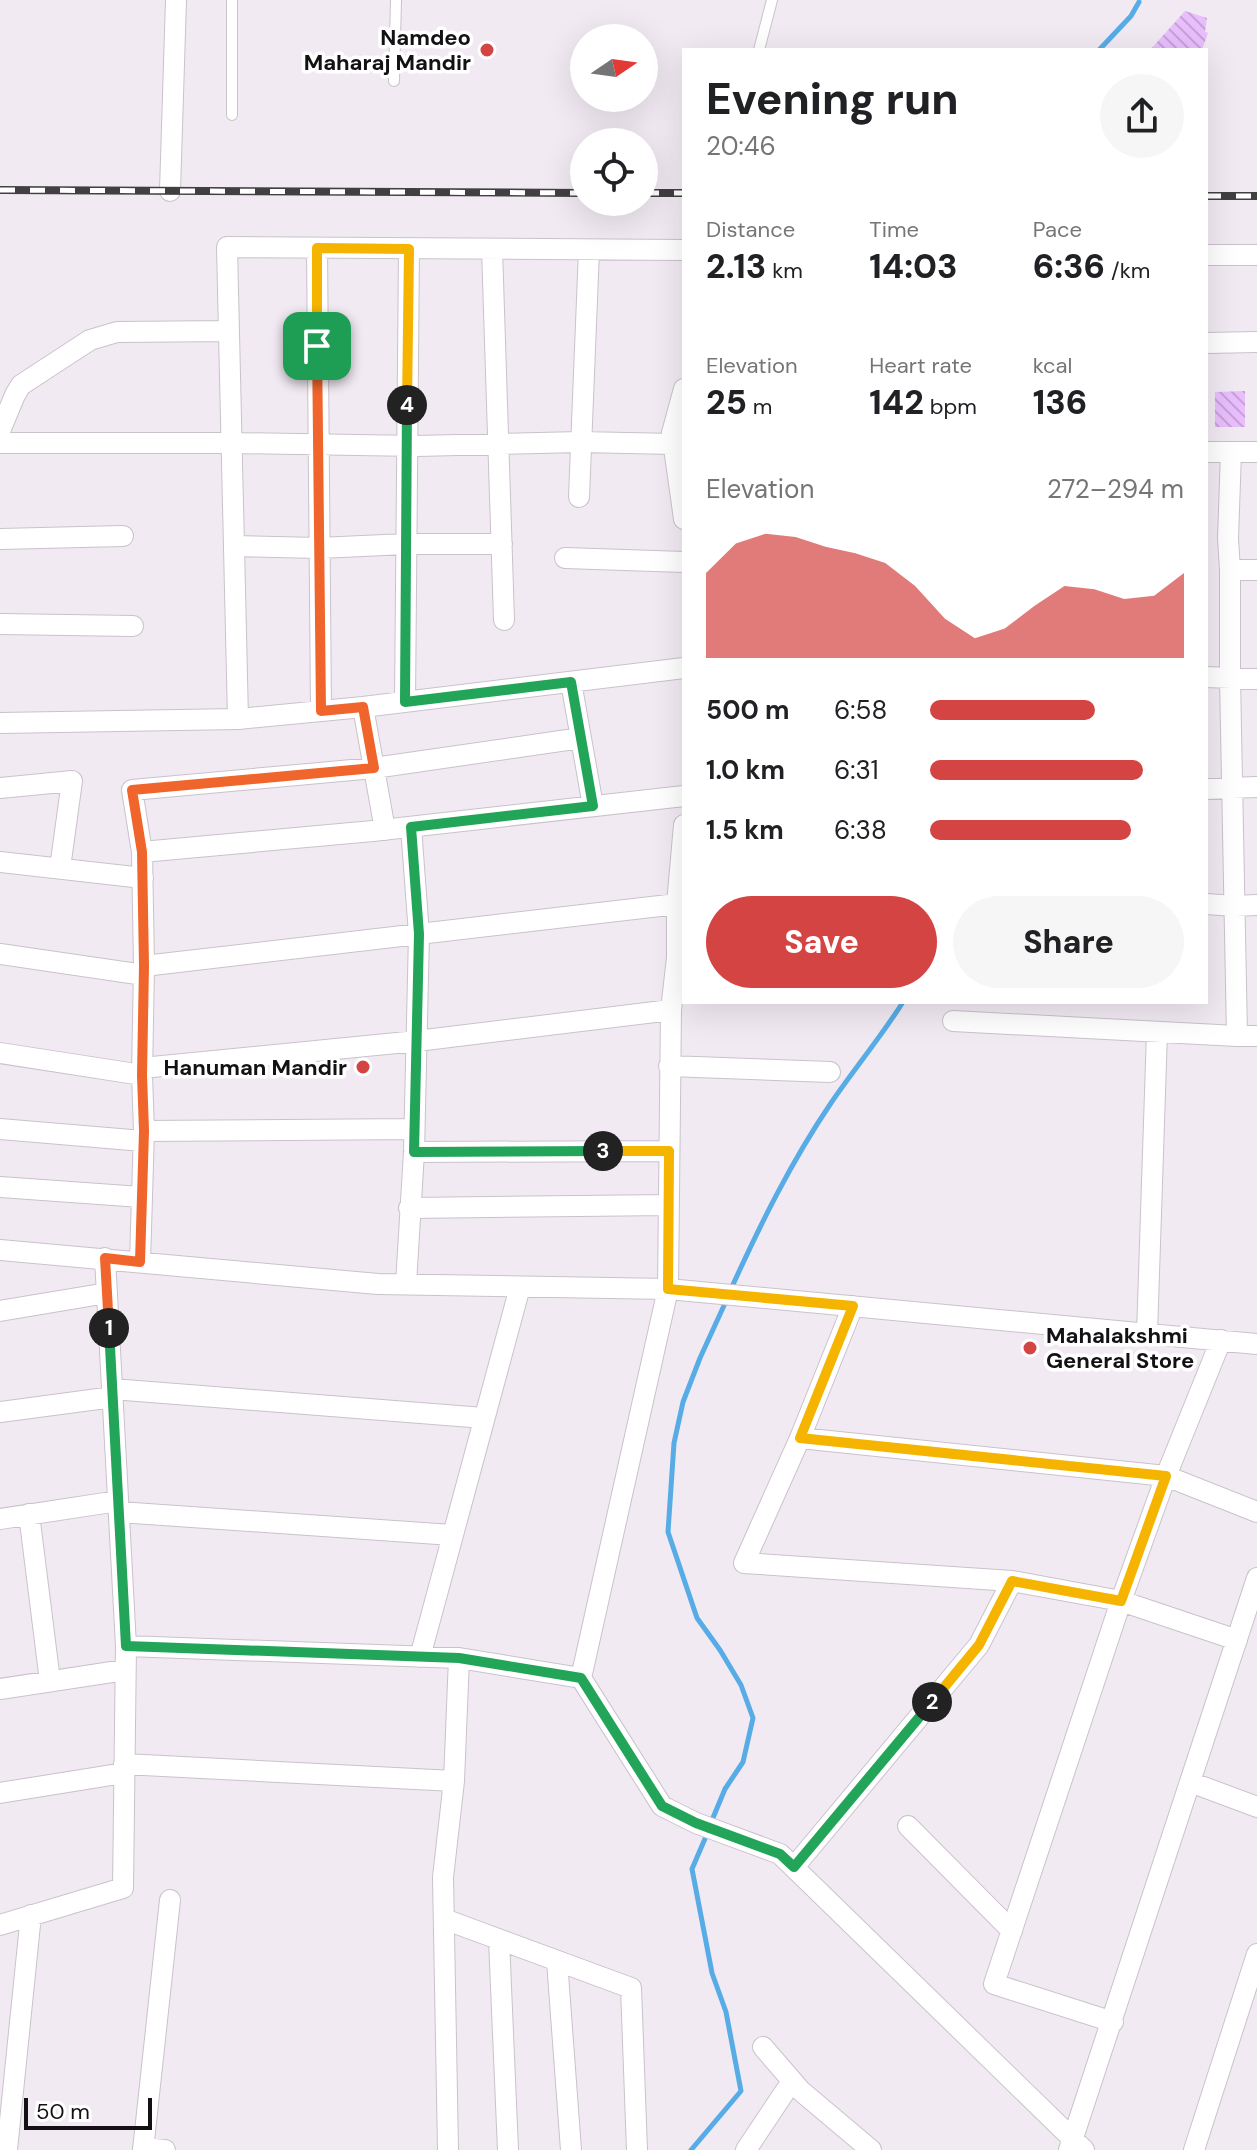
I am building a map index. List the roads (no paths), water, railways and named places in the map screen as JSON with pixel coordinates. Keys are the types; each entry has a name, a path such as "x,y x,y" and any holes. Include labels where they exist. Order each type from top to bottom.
{"street":[{"path":"170,191 176,0"},
{"path":"238,719 227,247 682,250"},
{"path":"317,248 321,711"},
{"path":"405,702 409,249"},
{"path":"492,249 504,620"},
{"path":"579,497 589,250"},
{"path":"1208,255 1257,255"},
{"path":"0,431 21,385 90,340 117,332 229,331"},
{"path":"1208,343 1257,342"},
{"path":"682,399 672,433 682,504"},
{"path":"0,443 674,444"},
{"path":"1208,452 1257,452"},
{"path":"953,1021 1247,1036 1235,906 1228,539 1231,452"},
{"path":"0,539 123,536"},
{"path":"1208,538 1228,539"},
{"path":"234,546 319,548 502,544"},
{"path":"565,558 682,562"},
{"path":"1230,570 1257,570"},
{"path":"0,624 133,626"},
{"path":"0,723 238,719 682,668"},
{"path":"1208,677 1257,679"},
{"path":"571,682 593,806"},
{"path":"363,707 385,830"},
{"path":"140,1262 144,1136 143,878 132,790 374,768 581,738"},
{"path":"0,788 72,781 60,868"},
{"path":"1208,789 1257,787"},
{"path":"142,852 385,830 682,796"},
{"path":"406,1284 414,1152 419,934 411,827"},
{"path":"0,862 143,878"},
{"path":"682,864 677,904 680,958 671,1010 669,1066 668,1289 581,1678 662,1806 696,1823 780,1854 1075,2147 1257,1578"},
{"path":"0,954 144,970 677,904"},
{"path":"1208,904 1257,905"},
{"path":"0,1053 142,1072 671,1010"},
{"path":"1147,1334 1157,1032"},
{"path":"669,1066 830,1072"},
{"path":"0,1129 144,1136 414,1129"},
{"path":"414,1152 669,1151"},
{"path":"0,1187 141,1197"},
{"path":"409,1208 669,1205"},
{"path":"0,1250 378,1284 668,1289 1257,1344"},
{"path":"0,1925 123,1888 126,1646 105,1258"},
{"path":"420,1657 520,1287"},
{"path":"0,1311 107,1293"},
{"path":"853,1306 800,1438 744,1563 1012,1581 1121,1601 1237,1640"},
{"path":"1113,2022 994,1984 1121,1601 1166,1476 1221,1340"},
{"path":"0,1412 112,1393 484,1418"},
{"path":"800,1438 1166,1476 1257,1512"},
{"path":"0,1519 118,1507 452,1535"},
{"path":"29,1514 50,1681"},
{"path":"794,1867 979,1645 1012,1581"},
{"path":"126,1646 459,1658 581,1678"},
{"path":"448,2150 443,1877 454,1781 459,1658"},
{"path":"0,1689 125,1670"},
{"path":"0,1793 124,1768 454,1781"},
{"path":"1190,1782 1257,1807"},
{"path":"908,1826 1012,1931"},
{"path":"165,2150 143,2149 170,1900"},
{"path":"7,2150 31,1915"},
{"path":"444,1919 631,1988 637,2150"},
{"path":"499,1940 508,2150"},
{"path":"1194,2150 1257,1954"},
{"path":"557,1961 571,2150"},
{"path":"763,2047 801,2091 871,2150"},
{"path":"746,2150 792,2081"}],"lane":[{"path":"232,0 232,115"},
{"path":"394,81 396,0"},
{"path":"760,48 772,0"}],"waterway":[{"path":"1101,48 1131,16 1139,2"},
{"path":"731,1289 789,1171 831,1103 902,1004"},
{"path":"710,1825 725,1789 743,1762 753,1718 741,1685 697,1618 668,1532 674,1443 683,1402 727,1299"},
{"path":"691,2150 741,2091 726,2012 712,1973 692,1869 707,1834"}],"railway":[{"path":"0,190 570,193"},
{"path":"658,193 682,193"},
{"path":"1208,196 1257,196"}],"place":[{"name":"Namdeo Maharaj Mandir","path":"487,50"},
{"name":"Hanuman Mandir","path":"363,1067"},
{"name":"Mahalakshmi General Store","path":"1030,1348"}]}
